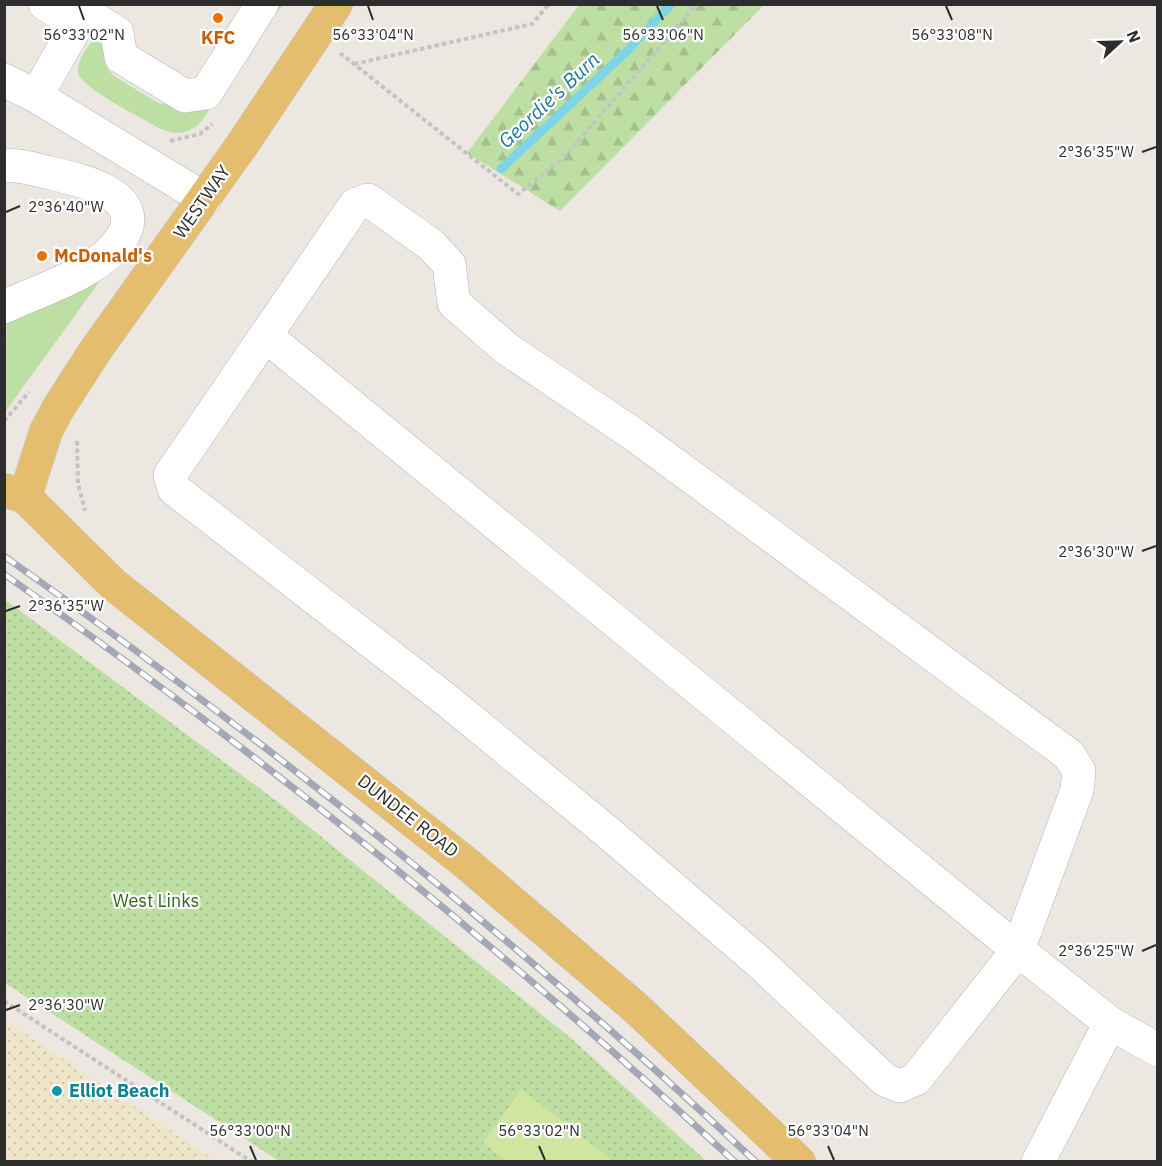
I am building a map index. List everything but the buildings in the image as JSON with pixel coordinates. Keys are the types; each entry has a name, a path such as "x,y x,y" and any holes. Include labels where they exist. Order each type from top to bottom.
{"main road":[{"name":"WESTWAY","path":"15,493 59,407 95,351 205,199 336,4"},
{"name":"DUNDEE ROAD","path":"15,493 113,584 466,863 628,1002 799,1161"}],"lane":[{"path":"45,4 84,14 117,33 121,57 185,96 206,93 262,4"},
{"path":"36,96 84,14"},
{"path":"4,80 36,96 205,199"},
{"path":"4,307 104,258 128,226 126,208 115,195 91,182 12,166"},
{"path":"368,200 430,244 449,264 454,303 507,349 636,436 1069,755 1078,771 1077,790 1018,950 916,1078 900,1086 885,1080 758,961 605,830 444,698 174,489 170,475 355,206 368,200"},
{"path":"266,336 1018,950 1110,1023 1158,1050"},
{"path":"1038,1161 1110,1023"}],"path":[{"path":"354,64 532,24 549,4"},
{"path":"337,50 518,194 564,158 697,4"},
{"path":"4,421 14,413"},
{"path":"4,1001 252,1161"}],"green space":[{"path":"265,5 284,5 237,61 223,81 202,120 188,131 174,133 159,128 101,95 82,79 78,72 81,59 94,38 105,44 107,68 114,76 160,104 188,102"},
{"path":"579,5 764,5 560,211 467,153"},
{"path":"122,187 139,199 145,214 131,238 5,412 7,312 104,268"},
{"name":"West Links","path":"4,599 278,802 572,1039 706,1161 279,1161 5,983"},
{"path":"521,1089 613,1161 507,1161 483,1143"}],"sand":[{"name":"Elliot Beach","path":"5,1020 216,1161 5,1161"}],"waterway":[{"name":"Geordie's Burn","path":"501,169 628,50 671,4"}],"railway":[{"path":"4,556 200,698 391,846 576,1001 756,1162"},
{"path":"4,574 194,712 379,856 560,1006 735,1162"}],"place":[{"name":"KFC","path":"218,18"},
{"name":"McDonald's","path":"42,256"},
{"name":"Elliot Beach","path":"57,1091"}]}
